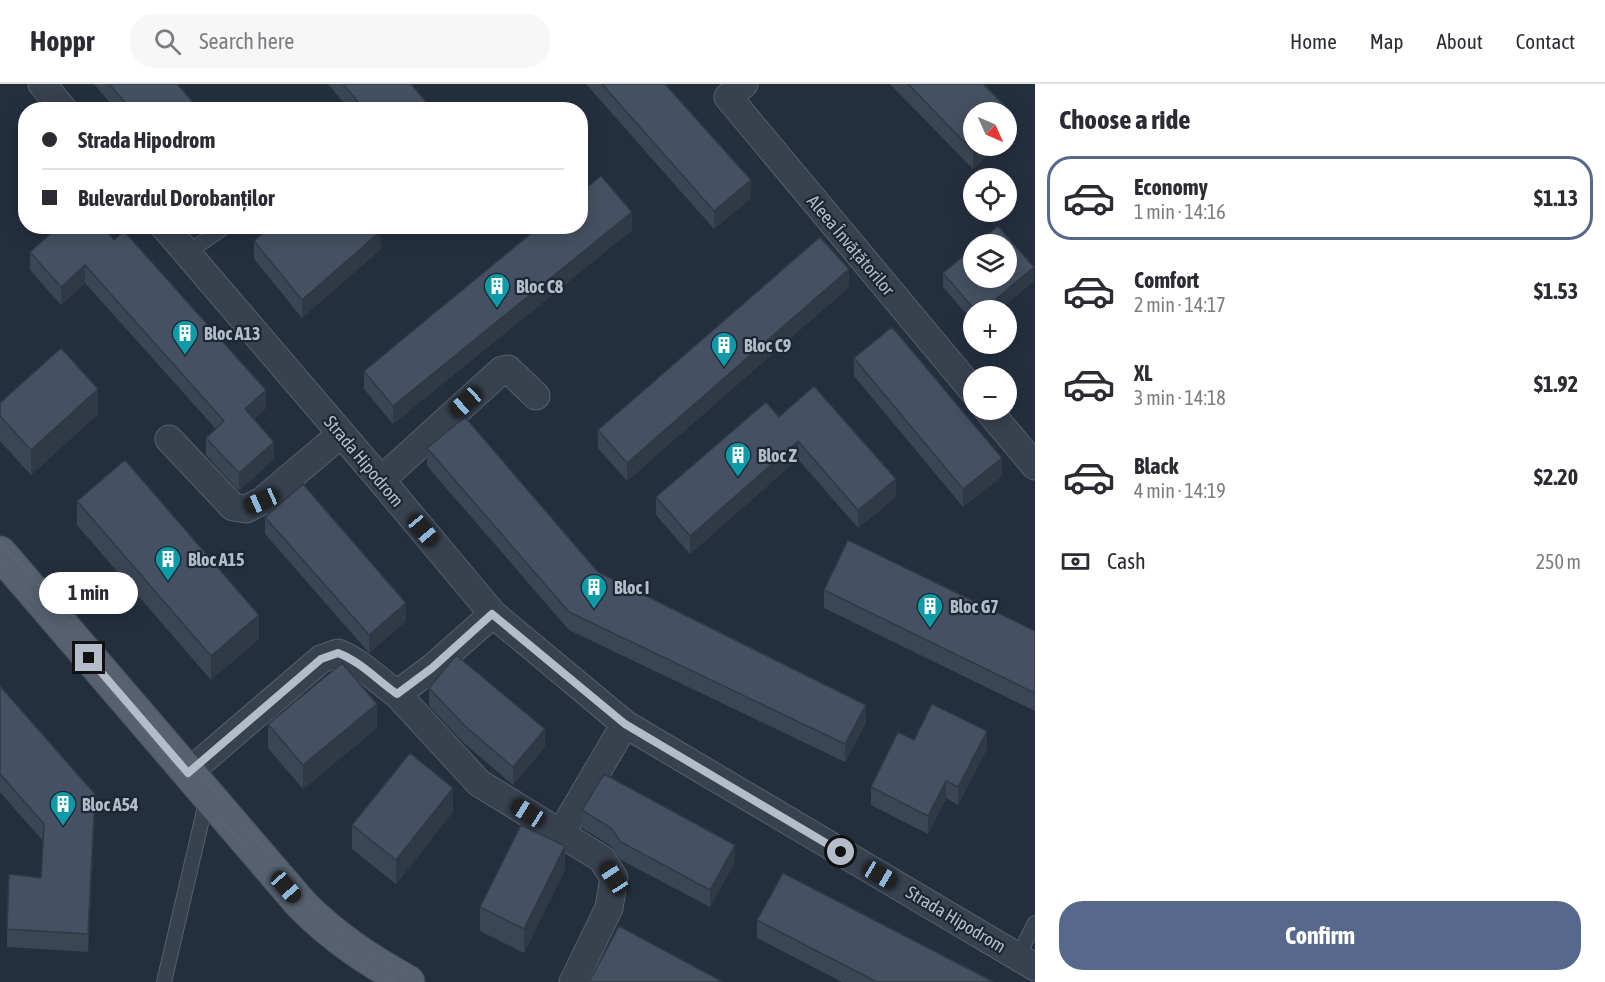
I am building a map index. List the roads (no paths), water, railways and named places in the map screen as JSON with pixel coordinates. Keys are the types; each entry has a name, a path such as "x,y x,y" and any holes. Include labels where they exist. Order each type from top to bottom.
{"main road":[{"path":"0,553 302,905 326,928 370,961 408,982"}],"street":[{"path":"42,84 57,102"},
{"name":"Aleea Învățătorilor","path":"729,88 963,378"},
{"name":"Strada Hipodrom","path":"171,234 492,614 625,724 1027,962"},
{"path":"381,480 502,370 508,369 536,396"},
{"path":"996,420 1035,466"},
{"path":"169,439 233,507 246,509 262,501 341,434"},
{"path":"397,694 432,668 492,614"},
{"path":"198,784 321,659 338,653 355,660 397,694 479,783 602,859 614,878 609,908 573,982"},
{"path":"561,833 625,724"}],"lane":[{"path":"187,253 214,234"},
{"path":"164,982 198,784"},
{"path":"1027,962 1035,923"}],"tram line":[{"path":"0,541 319,913 344,937 364,951 422,982"},
{"path":"0,562 309,922 329,941 370,969 394,982"}],"place":[{"name":"Bloc C8","path":"497,309"},
{"name":"Bloc A13","path":"185,356"},
{"name":"Bloc C9","path":"724,368"},
{"name":"Bloc Z","path":"738,478"},
{"name":"Bloc A15","path":"168,582"},
{"name":"Bloc I","path":"594,610"},
{"name":"Bloc G7","path":"930,629"},
{"name":"Bloc A54","path":"63,827"}]}
